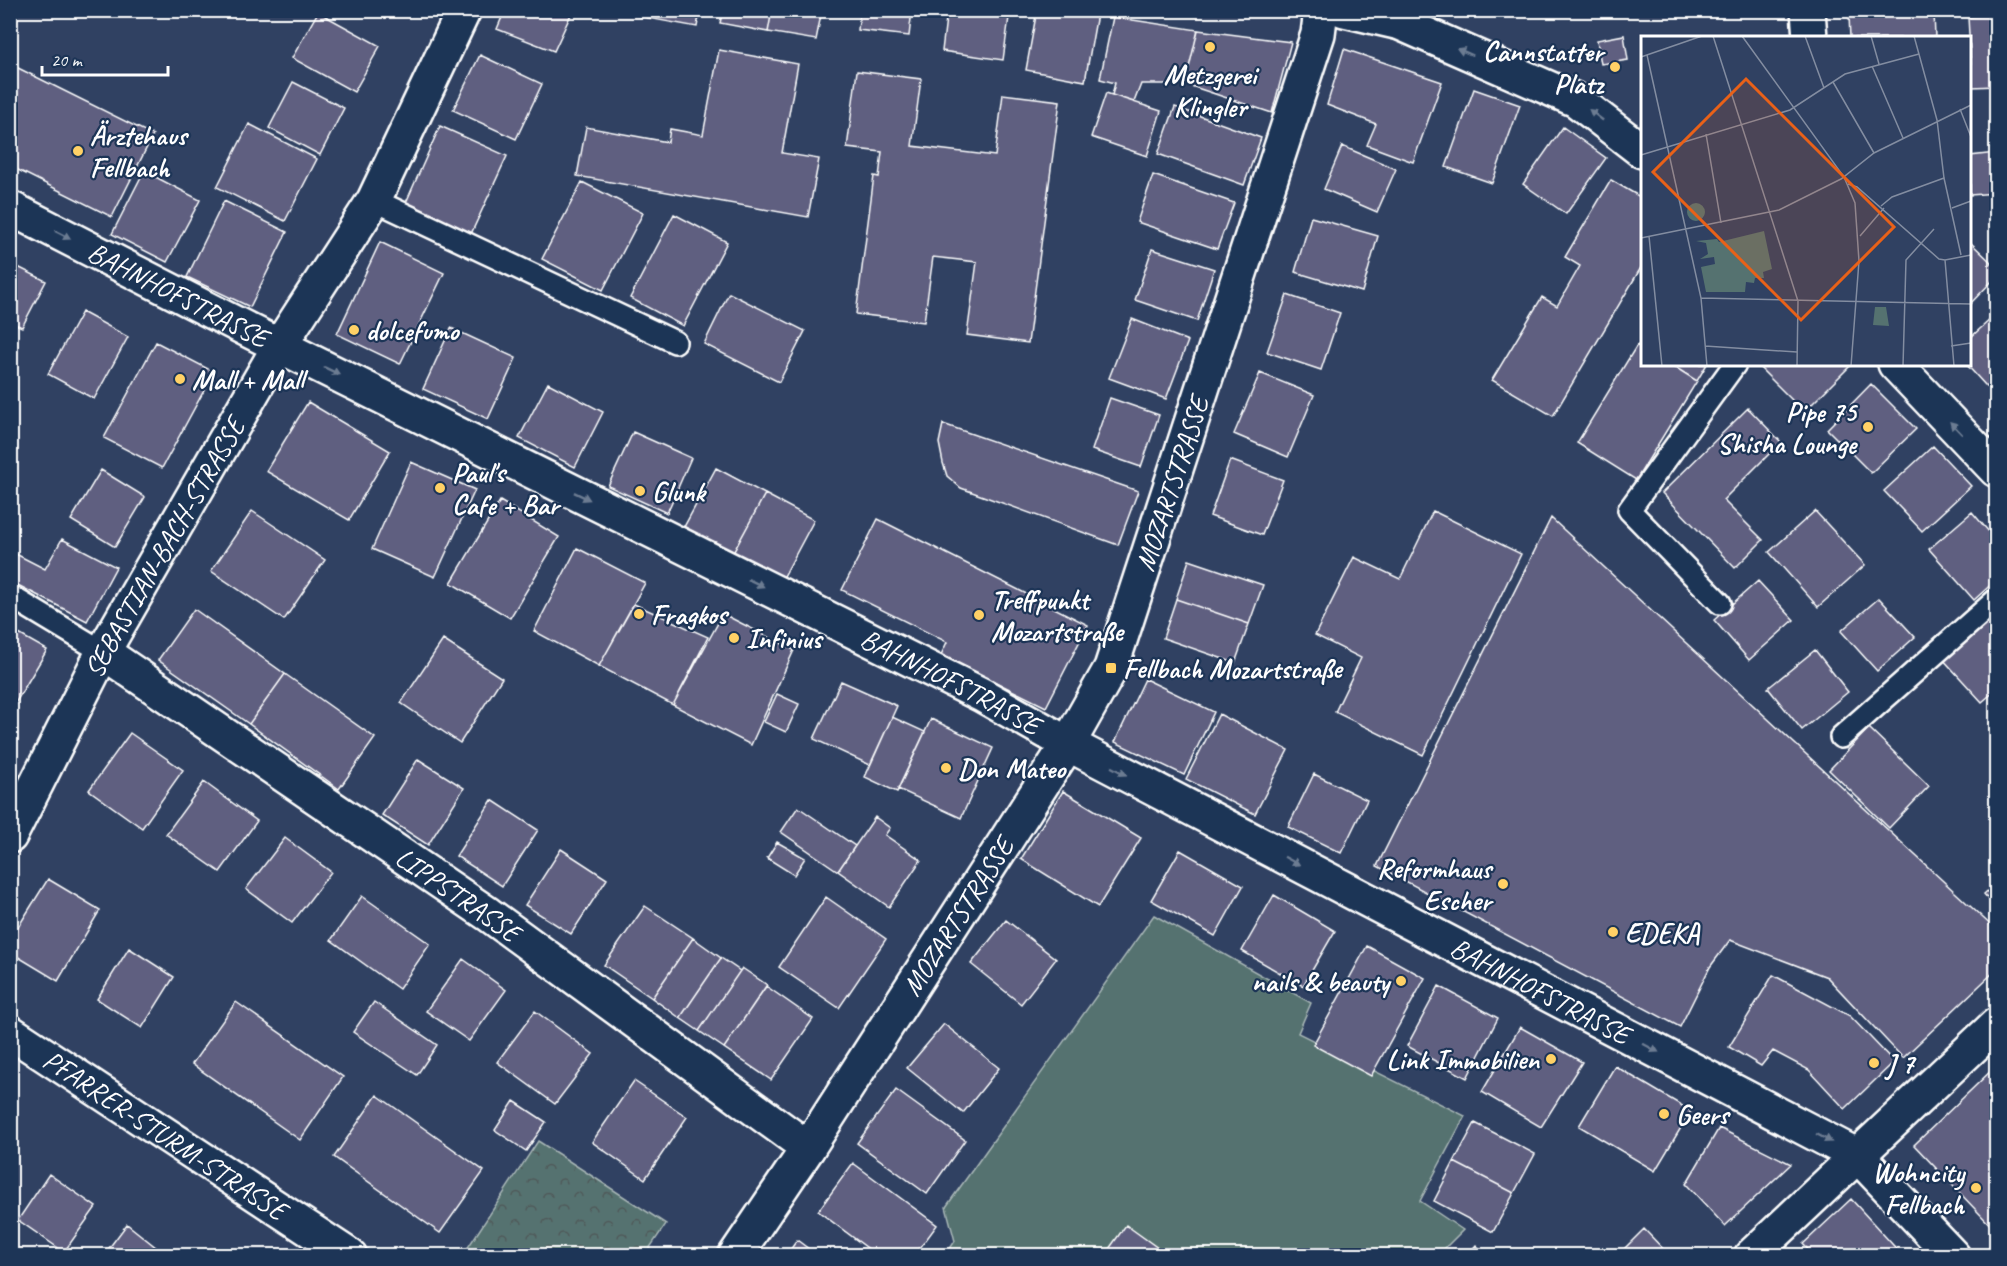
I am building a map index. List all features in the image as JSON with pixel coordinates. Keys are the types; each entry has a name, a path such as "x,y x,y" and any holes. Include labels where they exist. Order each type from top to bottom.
{"street":[{"name":"SEBASTIAN-BACH-STRASSE","path":"10,836 103,652 280,345 374,200 464,10"},
{"name":"MOZARTSTRASSE","path":"735,1256 808,1148 1068,744 1111,668 1318,34 1321,10"},
{"path":"1344,10 1412,17 1576,100 1639,140"},
{"path":"1808,10 1810,36"},
{"name":"BAHNHOFSTRASSE","path":"10,208 982,695 1068,744 1858,1156 1953,1256"},
{"path":"1897,366 1996,470"},
{"name":"LIPPSTRASSE","path":"103,652 488,914 808,1148"},
{"path":"1751,1256 1996,1025"},
{"name":"PFARRER-STURM-STRASSE","path":"10,1032 350,1256"}],"lane":[{"path":"374,200 675,342"},
{"path":"1720,603 1629,510 1734,366"},
{"path":"10,596 103,652"},
{"path":"1841,737 1996,600"}],"green space":[{"path":"1154,915 1311,1003 1298,1033 1465,1116 1420,1201 1463,1230 1438,1255 945,1256 955,1241 946,1207"},
{"path":"538,1141 666,1224 645,1255 463,1255"}],"building":[{"path":"505,10 573,10 554,51 497,29"},
{"path":"638,10 700,10 697,27 637,16"},
{"path":"723,10 772,10 768,32 720,23"},
{"path":"772,10 822,10 816,40 768,32"},
{"path":"860,10 912,10 909,36 858,30"},
{"path":"947,10 1010,10 1003,60 942,51"},
{"path":"1037,10 1075,10 1097,14 1085,81 1026,70"},
{"path":"318,12 380,46 354,92 292,58"},
{"path":"1934,12 1935,36 1850,36 1849,15"},
{"path":"1996,15 1996,86 1972,87 1971,36 1969,36 1968,17"},
{"path":"1113,17 1198,30 1185,84 1141,84 1134,102 1112,95 1115,83 1100,79"},
{"path":"1198,30 1291,42 1272,113 1185,84"},
{"path":"1624,35 1628,60 1601,64 1597,40"},
{"path":"1344,49 1442,82 1413,162 1367,145 1376,124 1327,105"},
{"path":"719,50 798,64 782,153 819,159 808,217 577,176 586,127 668,142 670,129 703,135"},
{"path":"480,55 542,84 516,139 453,110"},
{"name":"Ärztehaus Fellbach","path":"10,64 153,135 112,217 10,166"},
{"path":"857,71 921,79 912,146 995,156 1003,94 1060,101 1028,343 967,335 977,262 933,257 924,322 856,314 874,176 879,177 882,152 847,148"},
{"path":"293,82 344,108 320,155 269,128"},
{"path":"1474,89 1520,105 1492,183 1446,167"},
{"path":"1106,93 1161,111 1147,156 1091,137"},
{"path":"1175,107 1261,138 1244,185 1158,154"},
{"path":"249,124 317,159 285,221 217,187"},
{"path":"440,126 507,156 470,236 404,207"},
{"path":"1563,127 1606,158 1566,214 1523,184"},
{"path":"1342,146 1396,169 1377,212 1324,189"},
{"path":"1996,153 1996,193 1971,195 1971,156"},
{"path":"144,171 200,200 167,262 112,234"},
{"path":"1153,175 1234,203 1217,249 1137,222"},
{"path":"1611,180 1641,197 1641,268 1553,416 1492,380 1542,297 1557,306 1580,266 1565,257"},
{"path":"582,182 643,213 603,290 542,259"},
{"path":"224,201 287,232 250,307 187,277"},
{"path":"674,214 727,242 683,326 630,298"},
{"path":"1311,217 1378,236 1362,292 1295,272"},
{"path":"380,242 444,273 400,364 337,334"},
{"path":"1971,243 1996,267 1996,277 1971,303"},
{"path":"1152,249 1214,269 1197,321 1135,300"},
{"path":"12,264 46,281 22,327 10,322"},
{"path":"729,293 805,331 779,382 704,344"},
{"path":"1287,295 1340,313 1321,370 1267,352"},
{"path":"82,312 128,337 94,399 48,374"},
{"path":"1993,317 1996,321 1996,397 1968,366 1971,366 1971,337"},
{"path":"1132,319 1188,341 1166,399 1109,378"},
{"path":"451,328 516,358 488,419 423,389"},
{"path":"156,342 214,372 162,468 104,438"},
{"path":"1637,345 1641,347 1641,366 1673,366 1697,381 1636,480 1577,443"},
{"path":"1673,366 1706,366 1697,381"},
{"path":"1758,366 1850,366 1804,412"},
{"path":"1260,373 1314,395 1288,457 1234,434"},
{"path":"548,383 603,412 575,467 519,438"},
{"path":"1871,384 1916,429 1871,473 1827,429"},
{"path":"1110,398 1159,415 1141,467 1092,450"},
{"path":"308,402 390,451 349,520 266,471"},
{"path":"1748,408 1781,442 1723,500 1763,540 1735,568 1662,493"},
{"path":"943,424 1138,491 1118,545 961,488 947,476 943,463 939,443"},
{"path":"633,432 691,458 667,513 608,486"},
{"path":"1933,446 1971,486 1922,531 1884,491"},
{"path":"1230,460 1283,480 1262,535 1210,516"},
{"path":"411,462 475,490 435,577 372,549"},
{"path":"716,468 765,494 733,553 684,527"},
{"path":"101,470 145,497 115,547 71,520"},
{"path":"765,494 814,520 782,580 733,553"},
{"path":"500,501 559,537 510,618 451,583"},
{"path":"252,511 325,560 284,620 211,571"},
{"path":"1433,511 1521,554 1423,755 1335,712 1361,658 1315,635 1354,557 1400,579"},
{"path":"1815,511 1865,565 1818,607 1769,552"},
{"path":"1972,512 1996,540 1996,580 1974,600 1929,549"},
{"path":"1551,518 1996,930 1996,970 1903,1058 1827,977 1730,940 1710,967 1680,1027 1377,866"},
{"name":"Treffpunkt Mozartstraße","path":"878,519 1088,625 1046,707 941,655 947,642 842,590"},
{"path":"62,539 116,567 87,621 10,581 10,551 45,569"},
{"path":"577,548 645,583 599,666 534,631"},
{"path":"1189,560 1263,585 1249,624 1176,599"},
{"path":"1758,581 1794,620 1749,660 1714,620"},
{"path":"1879,598 1915,637 1877,671 1841,631"},
{"path":"1176,599 1249,624 1235,663 1163,638"},
{"path":"634,604 708,637 673,705 599,666"},
{"path":"1996,608 1996,690 1982,702 1941,657"},
{"path":"194,609 285,674 249,724 158,660"},
{"path":"723,614 794,650 751,745 673,705"},
{"path":"10,629 47,650 10,712"},
{"path":"443,640 502,678 460,743 401,703"},
{"path":"1815,650 1848,692 1802,730 1768,688"},
{"path":"285,674 375,738 339,789 249,724"},
{"path":"1145,679 1214,712 1184,775 1115,742"},
{"path":"841,681 897,706 870,765 814,739"},
{"path":"777,694 799,704 786,732 764,722"},
{"path":"1219,714 1288,750 1255,814 1186,779"},
{"path":"892,717 925,732 897,792 865,777"},
{"name":"Don Mateo","path":"931,719 993,748 961,818 898,789"},
{"path":"1869,728 1929,786 1889,828 1829,770"},
{"path":"130,733 183,770 142,828 89,790"},
{"path":"418,759 464,788 428,845 382,815"},
{"path":"1314,774 1367,800 1341,853 1288,827"},
{"path":"204,782 257,821 220,872 166,834"},
{"path":"1063,791 1141,838 1098,907 1021,859"},
{"path":"492,800 538,830 502,886 456,856"},
{"path":"798,807 855,846 838,871 781,832"},
{"path":"875,817 890,828 885,835 921,860 889,907 838,871"},
{"path":"285,838 331,872 292,923 246,889"},
{"path":"777,842 805,858 794,875 767,858"},
{"path":"561,849 607,879 571,934 525,905"},
{"path":"1180,850 1243,886 1215,936 1151,900"},
{"path":"48,879 100,910 58,981 10,952 10,940"},
{"path":"1996,883 1996,908 1984,894"},
{"path":"1274,895 1335,931 1303,986 1242,951"},
{"path":"362,896 430,944 399,989 331,940"},
{"path":"826,897 886,939 839,1008 779,967"},
{"path":"645,906 693,938 652,998 604,965"},
{"path":"1006,920 1056,959 1021,1004 971,964"},
{"path":"693,938 721,958 680,1018 652,998"},
{"path":"1367,946 1425,978 1371,1076 1313,1045"},
{"path":"129,948 174,977 142,1028 97,999"},
{"path":"721,958 740,971 699,1031 680,1018"},
{"path":"463,959 506,990 469,1041 426,1011"},
{"path":"742,968 767,985 724,1048 699,1031"},
{"path":"1773,975 1850,1016 1894,1062 1845,1109 1809,1070 1773,1051 1761,1066 1729,1047"},
{"path":"766,986 813,1019 771,1080 724,1048"},
{"path":"1439,986 1498,1018 1467,1078 1407,1046"},
{"path":"236,1002 343,1077 300,1140 192,1064"},
{"path":"374,1002 437,1045 417,1075 353,1032"},
{"path":"535,1011 593,1054 555,1104 497,1062"},
{"path":"944,1024 999,1068 963,1113 907,1068"},
{"path":"1520,1027 1582,1062 1541,1127 1482,1092"},
{"path":"1615,1066 1691,1111 1655,1171 1579,1126"},
{"name":"Wohncity Fellbach","path":"1996,1066 1996,1231 1914,1145"},
{"path":"634,1081 687,1117 645,1179 592,1142"},
{"path":"896,1090 965,1140 927,1194 857,1143"},
{"path":"377,1095 484,1171 440,1233 334,1157"},
{"path":"514,1101 546,1122 526,1151 495,1130"},
{"path":"1475,1123 1535,1154 1514,1193 1454,1162"},
{"path":"1719,1128 1791,1164 1725,1226 1686,1184"},
{"path":"1454,1162 1514,1193 1493,1232 1434,1201"},
{"path":"853,1163 937,1225 914,1256 878,1256 818,1211"},
{"path":"49,1174 96,1207 64,1252 18,1220"},
{"path":"1851,1199 1903,1256 1814,1256 1803,1244"},
{"path":"127,1224 167,1256 103,1256"},
{"path":"1126,1225 1169,1256 1104,1256"},
{"path":"1644,1229 1670,1256 1617,1256"},
{"path":"797,1240 818,1256 786,1256"},
{"path":"1476,1245 1487,1256 1466,1256"}],"place":[{"name":"Metzgerei Klingler","path":"1210,47"},
{"name":"Cannstatter Platz","path":"1615,67"},
{"name":"Ärztehaus Fellbach","path":"78,151"},
{"name":"dolcefumo","path":"354,330"},
{"name":"Mall + Mall","path":"180,379"},
{"name":"Pipe 75 Shisha Lounge","path":"1868,427"},
{"name":"Paul's Cafe + Bar","path":"440,488"},
{"name":"Glunk","path":"640,491"},
{"name":"Fragkos","path":"639,614"},
{"name":"Treffpunkt Mozartstraße","path":"979,615"},
{"name":"Infinius","path":"734,638"},
{"name":"Fellbach Mozartstraße","path":"1111,668"},
{"name":"Don Mateo","path":"946,768"},
{"name":"Reformhaus Escher","path":"1503,884"},
{"name":"EDEKA","path":"1613,932"},
{"name":"nails & beauty","path":"1401,981"},
{"name":"Link Immobilien","path":"1551,1059"},
{"name":"J 7","path":"1874,1063"},
{"name":"Geers","path":"1664,1114"},
{"name":"Wohncity Fellbach","path":"1976,1188"}]}
